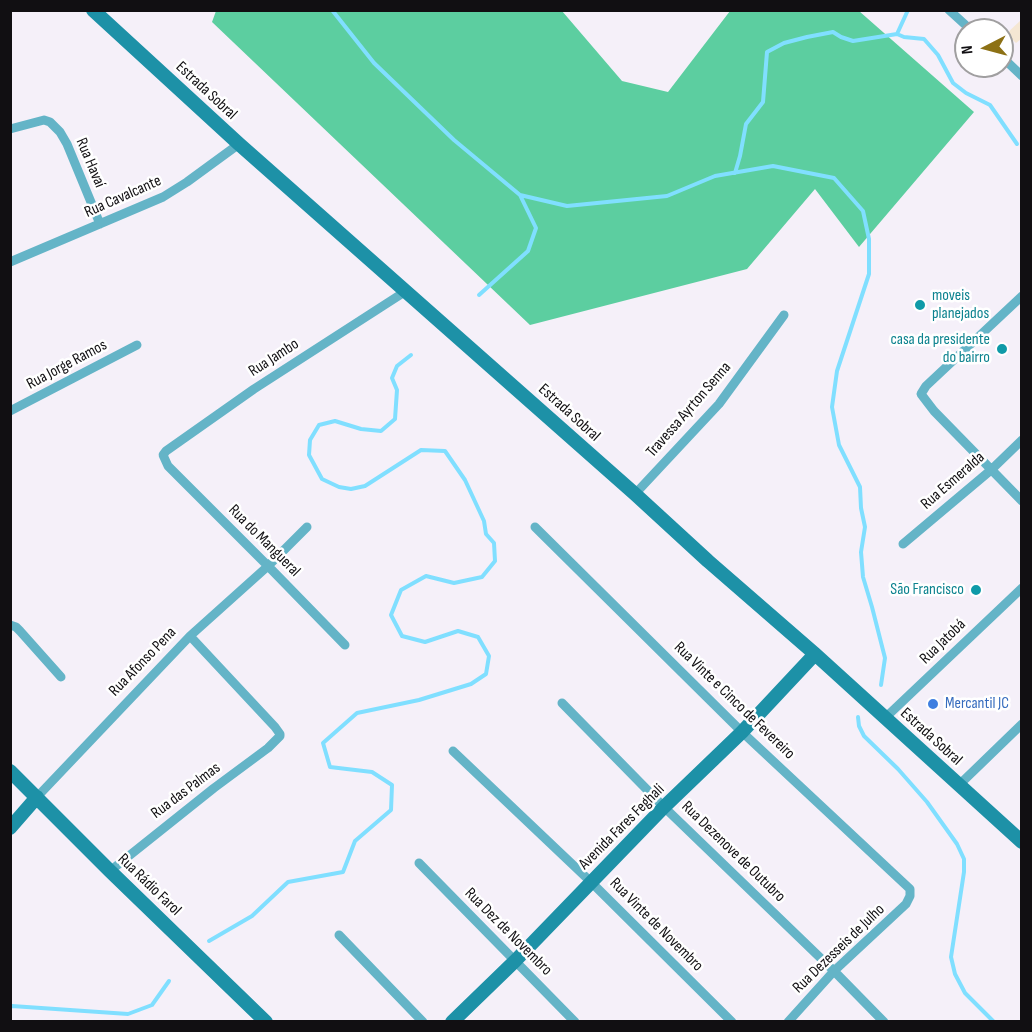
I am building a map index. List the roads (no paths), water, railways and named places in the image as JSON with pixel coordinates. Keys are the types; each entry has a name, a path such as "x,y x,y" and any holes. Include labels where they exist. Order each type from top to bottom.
{"street":[{"name":"Estrada Sobral","path":"93,10 239,144 815,654 1022,842"},
{"name":"Rua Havaí","path":"10,129 44,120 50,122 60,132 100,224"},
{"name":"Rua Cavalcante","path":"10,262 164,197 239,144"},
{"name":"Rua Jambo","path":"163,456 166,451 255,389 406,291"},
{"path":"1022,296 926,386 921,394 934,411 1022,501"},
{"name":"Travessa Ayrton Senna","path":"635,494 719,404 784,315"},
{"name":"Rua Jorge Ramos","path":"10,411 137,345"},
{"name":"Rua Esmeralda","path":"903,544 1022,440"},
{"name":"Rua do Mangueral","path":"163,456 171,470 345,645"},
{"name":"Rua Afonso Pena","path":"10,828 190,636 268,566 307,526"},
{"name":"Rua Vinte e Cinco de Fevereiro","path":"535,527 742,732 904,883 910,889 910,896"},
{"name":"Rua Jatobá","path":"885,718 1022,588"},
{"path":"10,625 20,631 62,677"},
{"name":"Rua das Palmas","path":"110,871 213,788 268,748 280,736 275,727 190,636"},
{"name":"Avenida Fares Feghali","path":"452,1022 515,961 664,807 742,732 815,654"},
{"name":"Rua Dezenove de Outubro","path":"562,703 664,807 884,1022"},
{"path":"959,785 1022,724"},
{"name":"Rua Vinte de Novembro","path":"453,751 591,882 732,1022"},
{"name":"Rua Rádio Farol","path":"10,771 266,1022"},
{"name":"Rua Dez de Novembro","path":"419,863 576,1022"},
{"name":"Rua Dezesseis de Julho","path":"788,1022 834,971 906,904 910,896"},
{"path":"339,936 423,1022"}],"waterway":[{"path":"332,10 374,63 454,140 520,195 567,206 667,196 715,176 773,166 834,178 863,211 869,239 869,274 837,371 832,407 839,445 860,487 865,527 861,552 863,577 885,658 881,685"},
{"path":"897,34 908,10"},
{"path":"735,173 746,124 763,102 767,52 784,43 833,32 853,41 897,34 924,39 938,55 953,83 966,93 990,105 1017,144"},
{"path":"479,295 528,251 536,228 520,195"},
{"path":"209,941 252,916 288,882 343,872 355,841 391,810 392,785 372,772 330,767 323,743 357,713 419,700 471,684 486,674 489,656 478,637 458,631 425,642 402,636 391,615 401,590 426,576 454,583 482,577 495,561 494,543 486,534 484,521 465,480 445,451 421,450 365,486 351,489 339,487 322,479 309,455 310,440 319,425 335,421 361,429 381,431 395,419 397,390 392,378 397,366 411,355"},
{"path":"858,717 864,736 898,769 927,802 957,844 964,859 951,957 955,974 965,993 994,1022"},
{"path":"10,1007 128,1014 152,1005 169,981"}],"place":[{"name":"moveis planejados","path":"920,305"},
{"name":"casa da presidente do bairro","path":"1002,349"},
{"name":"São Francisco","path":"976,590"},
{"name":"Mercantil JC","path":"933,704"}]}
